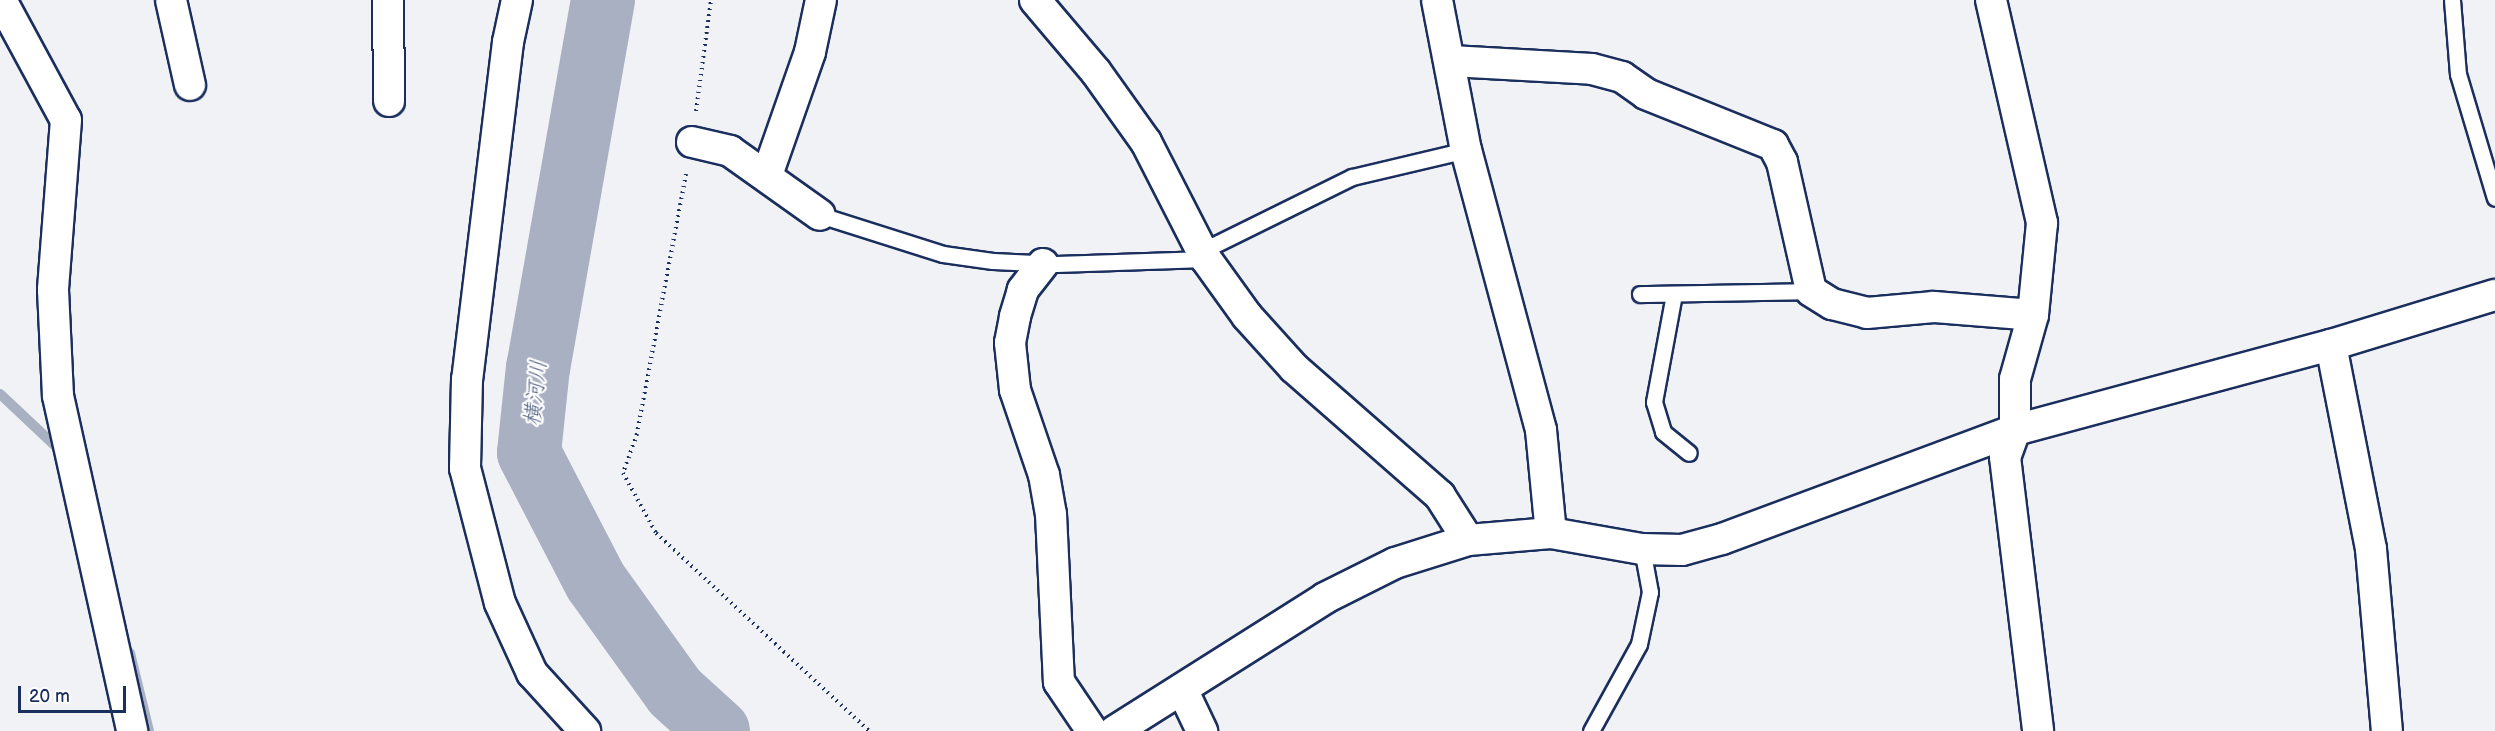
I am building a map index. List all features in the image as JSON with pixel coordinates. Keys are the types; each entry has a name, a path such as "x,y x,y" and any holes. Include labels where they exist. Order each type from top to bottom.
{"street":[{"path":"1,0 66,120 53,290 58,396 132,731"},
{"path":"171,0 190,85"},
{"path":"388,0 389,101"},
{"path":"501,0 499,20 508,42"},
{"path":"517,0 508,42 467,379 465,468 500,603 532,673 585,731"},
{"path":"767,175 810,52 821,0"},
{"path":"1035,0 1096,72 1146,142 1204,255 1247,316 1294,368 1440,496 1468,540"},
{"path":"1437,0 1451,61 1466,150 1541,430 1551,533"},
{"path":"1991,0 2042,223 2033,315 2015,379 2015,430 2005,457 2038,731"},
{"path":"1451,61 1592,69 1623,77 1646,94 1773,145 1782,162 1811,291 1832,304 1868,313 1934,307 2033,315"},
{"path":"692,142 730,151 820,214"},
{"path":"1043,264 1023,290 1010,343 1015,390 1044,475 1050,514 1059,682 1092,731"},
{"path":"1115,731 1325,598 1395,563 1468,540 1551,533 1642,549 1682,550 1722,539 2015,430 2331,345 2495,295"},
{"path":"2331,345 2371,549 2386,731"},
{"path":"1182,689 1202,731"}],"lane":[{"path":"2452,0 2458,74 2495,198"},
{"path":"820,214 943,254 1043,264 1204,255 1352,177 1466,150"},
{"path":"1640,294 1811,291"},
{"path":"1674,294 1654,402 1664,432 1689,453"},
{"path":"1591,731 1639,644 1650,592 1642,549"}],"path":[{"path":"711,0 692,142 637,434 623,473 656,533 869,731"}],"waterway":[{"name":"横河川","path":"603,0 538,367 529,453 596,582 675,692 718,731"},
{"path":"0,394 64,454"},
{"path":"130,653 149,731"}]}
